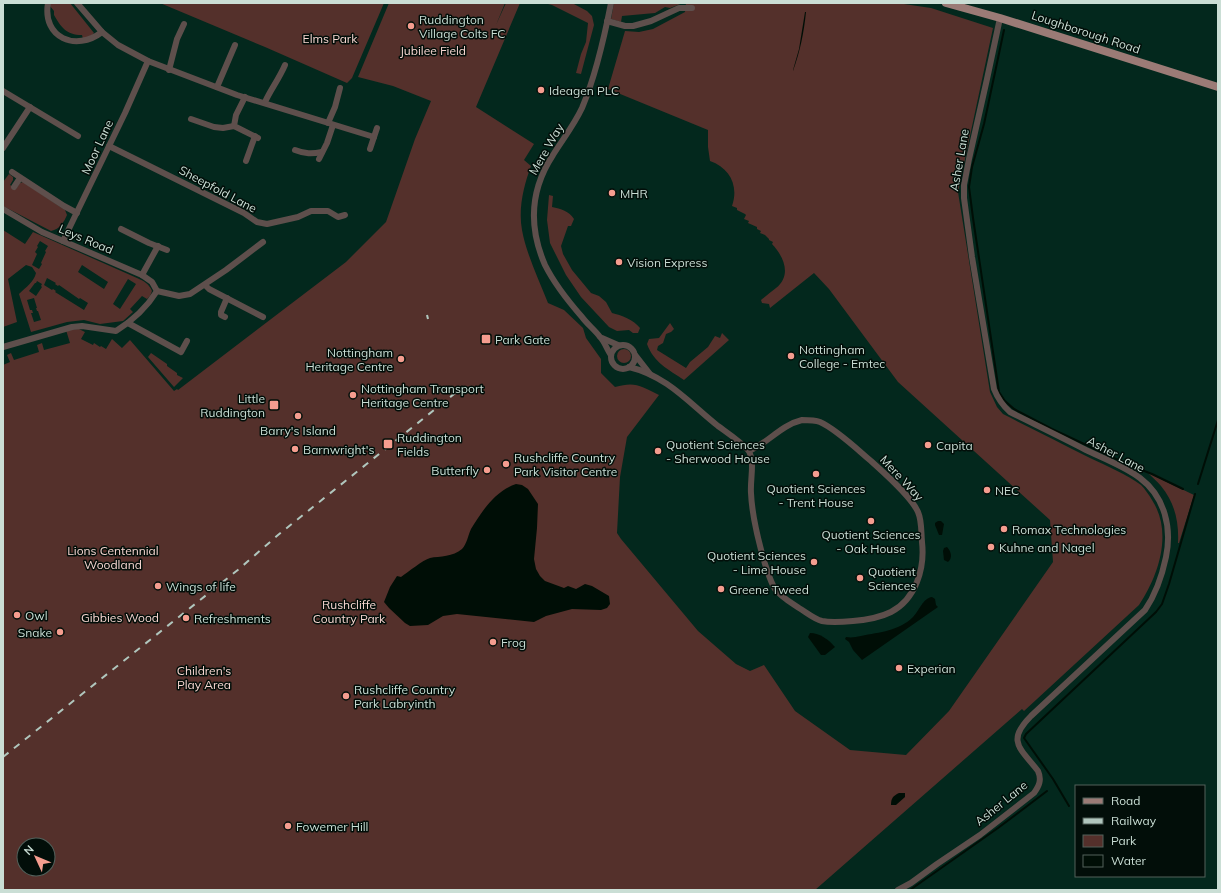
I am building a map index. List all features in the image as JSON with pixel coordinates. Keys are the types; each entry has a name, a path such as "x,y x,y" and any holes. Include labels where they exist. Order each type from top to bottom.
{"main road":[{"name":"Loughborough Road","path":"946,3 1000,18 1218,87"}],"street":[{"path":"48,3 47,11 49,24 61,37 73,41 82,41 95,38 102,32"},
{"path":"77,3 102,32 118,45 148,61 245,97 374,137"},
{"name":"Mere Way","path":"611,3 592,83 577,118 553,154 542,175 538,186 533,212 535,236 546,266 570,302 602,338 611,355"},
{"path":"607,21 625,26 634,26 651,21 679,8 692,8"},
{"name":"Asher Lane","path":"898,890 911,883 980,835 1034,793 1038,787 1040,775 1019,747 1017,740 1019,730 1031,716 1145,610 1156,590 1167,551 1168,537 1166,517 1161,503 1146,483 1122,468 1010,412 1001,404 994,389 972,257 964,198 964,185 1000,18"},
{"path":"169,70 177,39 184,24"},
{"path":"217,87 235,44"},
{"name":"Moor Lane","path":"63,241 125,113 148,61"},
{"path":"265,102 285,66"},
{"path":"319,159 327,143 330,124 340,88"},
{"path":"3,91 78,136"},
{"path":"234,126 236,116 245,97"},
{"path":"3,148 30,107"},
{"path":"201,123 203,115"},
{"path":"191,119 214,127 223,128 234,126 254,136"},
{"path":"246,160 254,136 254,126"},
{"path":"370,149 377,128"},
{"name":"Sheepfold Lane","path":"109,146 244,213 257,222 267,224 273,223 298,217 311,211 328,211 338,216 345,216"},
{"path":"295,150 304,154 322,152"},
{"path":"12,172 77,213"},
{"path":"14,187 20,178"},
{"name":"Leys Road","path":"3,209 42,232 142,275 152,282 157,291"},
{"path":"121,229 167,250"},
{"path":"3,347 72,326 116,331 128,323 157,291 179,296 190,294 205,285 263,242"},
{"path":"142,275 158,246"},
{"path":"205,285 209,289 263,317"},
{"path":"225,317 221,315 221,312 227,298"},
{"path":"128,323 136,329 181,352 187,341"},
{"name":"Mere Way","path":"602,338 618,345"},
{"path":"636,356 634,363 630,367 624,369 617,367 611,360 612,351 618,345 628,345 650,374"},
{"path":"630,367 650,374 681,394 749,451"},
{"name":"Mere Way","path":"802,420 813,420 830,428 886,474 914,505 918,512 921,524 923,546 921,568 918,580 911,594 899,607 876,617 861,620 822,621 812,617 780,595 770,580 756,532 751,504 751,460 749,451 759,446 787,425 802,420"}],"green space":[{"path":"51,3 70,3 94,33 83,39 82,35 72,34 65,30 54,15 54,11 50,6"},
{"name":"Elms Park","path":"160,3 384,3 352,78 347,83"},
{"name":"Rushcliffe Country Park","path":"389,3 505,3 496,25 506,3 520,3 476,107 534,144 524,160 531,166 522,197 521,222 526,248 548,303 564,310 583,328 586,338 601,359 601,373 615,387 628,384 638,385 659,395 627,437 620,477 617,533 698,631 736,664 750,671 764,665 795,711 850,750 906,755 949,711 1053,562 1050,520 898,382 829,289 814,273 770,308 769,304 762,303 761,300 781,283 784,277 785,272 783,260 772,244 773,242 765,235 760,233 761,231 757,229 757,227 748,223 749,221 744,219 745,214 732,206 734,192 731,179 723,168 710,161 708,130 608,89 625,31 639,32 653,29 685,12 686,3 897,3 931,8 993,28 958,192 990,392 997,407 1003,414 1123,474 1141,485 1147,492 1158,512 1162,526 1162,539 1161,553 1157,567 1139,605 1024,711 1022,709 815,890 3,890 3,365 10,362 7,355 11,353 14,360 39,352 37,345 42,343 44,350 70,343 66,330 79,329 85,332 81,339 106,349 112,339 122,348 130,340 174,391 177,389 178,390 346,262 386,222 415,139 431,101 393,86 358,77"},
{"path":"544,3 572,3 587,11 592,16 594,25 581,74 576,73 586,42 588,23 552,5"},
{"path":"614,3 683,3 670,8 665,7 655,13 622,16 621,22 611,19"},
{"path":"9,174 13,177 10,185 16,189 20,183 23,182 65,210 67,215 63,223 51,231 3,206 3,182"},
{"path":"549,195 553,196 552,207 567,212 574,219 571,226 568,226 561,246 563,254 572,270 591,293 599,296 606,302 612,313 627,318 637,325 640,328 638,333 633,333 629,330 617,331 609,327 581,297 566,275 550,243 547,220"},
{"path":"3,230 25,244 33,232 140,279 148,285 152,291 147,299 142,296 130,309 133,312 123,321 100,324 84,320 67,322 31,332 19,294 32,282 36,273 32,267 26,265 8,279 17,322 3,327","holes":["40,241 48,246 39,269 32,265 37,254 35,252 38,247 37,246","82,265 108,282 104,289 78,272","47,278 79,299 80,298 88,303 84,310 55,292 56,291 53,289 52,290 44,285","128,279 136,284 120,309 113,304","37,281 42,284 42,287 36,296 29,291","34,298 41,320 34,322 31,313 33,313 32,310 30,310 27,300"]},
{"path":"670,323 674,329 666,334 663,343 658,346 657,350 686,368 690,362 708,347 715,336 720,338 722,333 729,340 684,380 658,361 653,356 647,344 649,339 659,338"},
{"path":"621,349 627,349 631,353 631,359 627,363 621,363 617,359 617,353"},
{"path":"151,353 167,364 167,366 177,373 177,375 183,378 174,387 148,357"},
{"path":"1148,473 1194,495 1179,543 1177,520 1170,499 1161,486"}],"water":[{"path":"805,12 798,57 793,71 799,49"},
{"path":"516,484 522,485 528,489 538,504 534,559 536,569 540,576 545,581 564,588 568,586 576,589 585,584 592,586 609,596 610,604 607,608 601,610 572,609 546,616 534,622 457,614 443,616 428,625 410,626 405,623 384,602 390,587 397,576 401,577 427,559 455,554 462,549 471,529 490,502 502,491"},
{"path":"938,521 941,521 944,524 942,535 939,535 935,525"},
{"path":"947,547 951,554 951,559 948,562 944,560 943,551 944,548"},
{"path":"932,597 935,599 938,607 862,660 853,650 849,642 845,639 846,637 855,637 882,632 902,625 913,617 926,600"},
{"path":"810,633 824,637 835,647 825,655 821,655 808,637"},
{"path":"905,793 905,797 896,805 891,805 891,801 895,795"}],"waterway":[{"path":"1004,30 984,124 972,167 969,187 999,392 1005,401 1014,409 1052,429 1183,489"},
{"path":"1198,484 1218,420"},
{"path":"1069,806 1053,779 1024,738 1026,734 1156,612 1162,604 1195,494"},
{"path":"910,890 998,828 1047,791"}],"railway":[{"path":"427,315 428,319"},
{"path":"3,757 239,569 278,535 459,390"}],"place":[{"name":"Ruddington Village Colts FC","path":"411,26"},
{"name":"Ideagen PLC","path":"541,90"},
{"name":"MHR","path":"612,193"},
{"name":"Vision Express","path":"619,262"},
{"name":"Park Gate","path":"486,339"},
{"name":"Nottingham College - Emtec","path":"791,356"},
{"name":"Nottingham Heritage Centre","path":"401,359"},
{"name":"Nottingham Transport Heritage Centre","path":"353,395"},
{"name":"Little Ruddington","path":"274,405"},
{"name":"Barry's Island","path":"298,416"},
{"name":"Ruddington Fields","path":"388,444"},
{"name":"Capita","path":"928,445"},
{"name":"Barnwright's","path":"295,449"},
{"name":"Quotient Sciences - Sherwood House","path":"658,451"},
{"name":"Rushcliffe Country Park Visitor Centre","path":"506,464"},
{"name":"Butterfly","path":"487,470"},
{"name":"Quotient Sciences - Trent House","path":"816,474"},
{"name":"NEC","path":"987,490"},
{"name":"Quotient Sciences - Oak House","path":"871,521"},
{"name":"Romax Technologies","path":"1004,529"},
{"name":"Kuhne and Nagel","path":"991,547"},
{"name":"Quotient Sciences - Lime House","path":"814,562"},
{"name":"Quotient Sciences","path":"860,578"},
{"name":"Wings of life","path":"158,586"},
{"name":"Greene Tweed","path":"721,589"},
{"name":"Owl","path":"17,615"},
{"name":"Refreshments","path":"186,618"},
{"name":"Snake","path":"60,632"},
{"name":"Frog","path":"493,642"},
{"name":"Experian","path":"899,668"},
{"name":"Rushcliffe Country Park Labryinth","path":"346,696"},
{"name":"Fowemer Hill","path":"288,826"}],"park label":[{"name":"Jubilee Field","path":"433,50"},
{"name":"Lions Centennial Woodland","path":"113,557"},
{"name":"Gibbies Wood","path":"120,617"},
{"name":"Children's Play Area","path":"204,677"}]}
